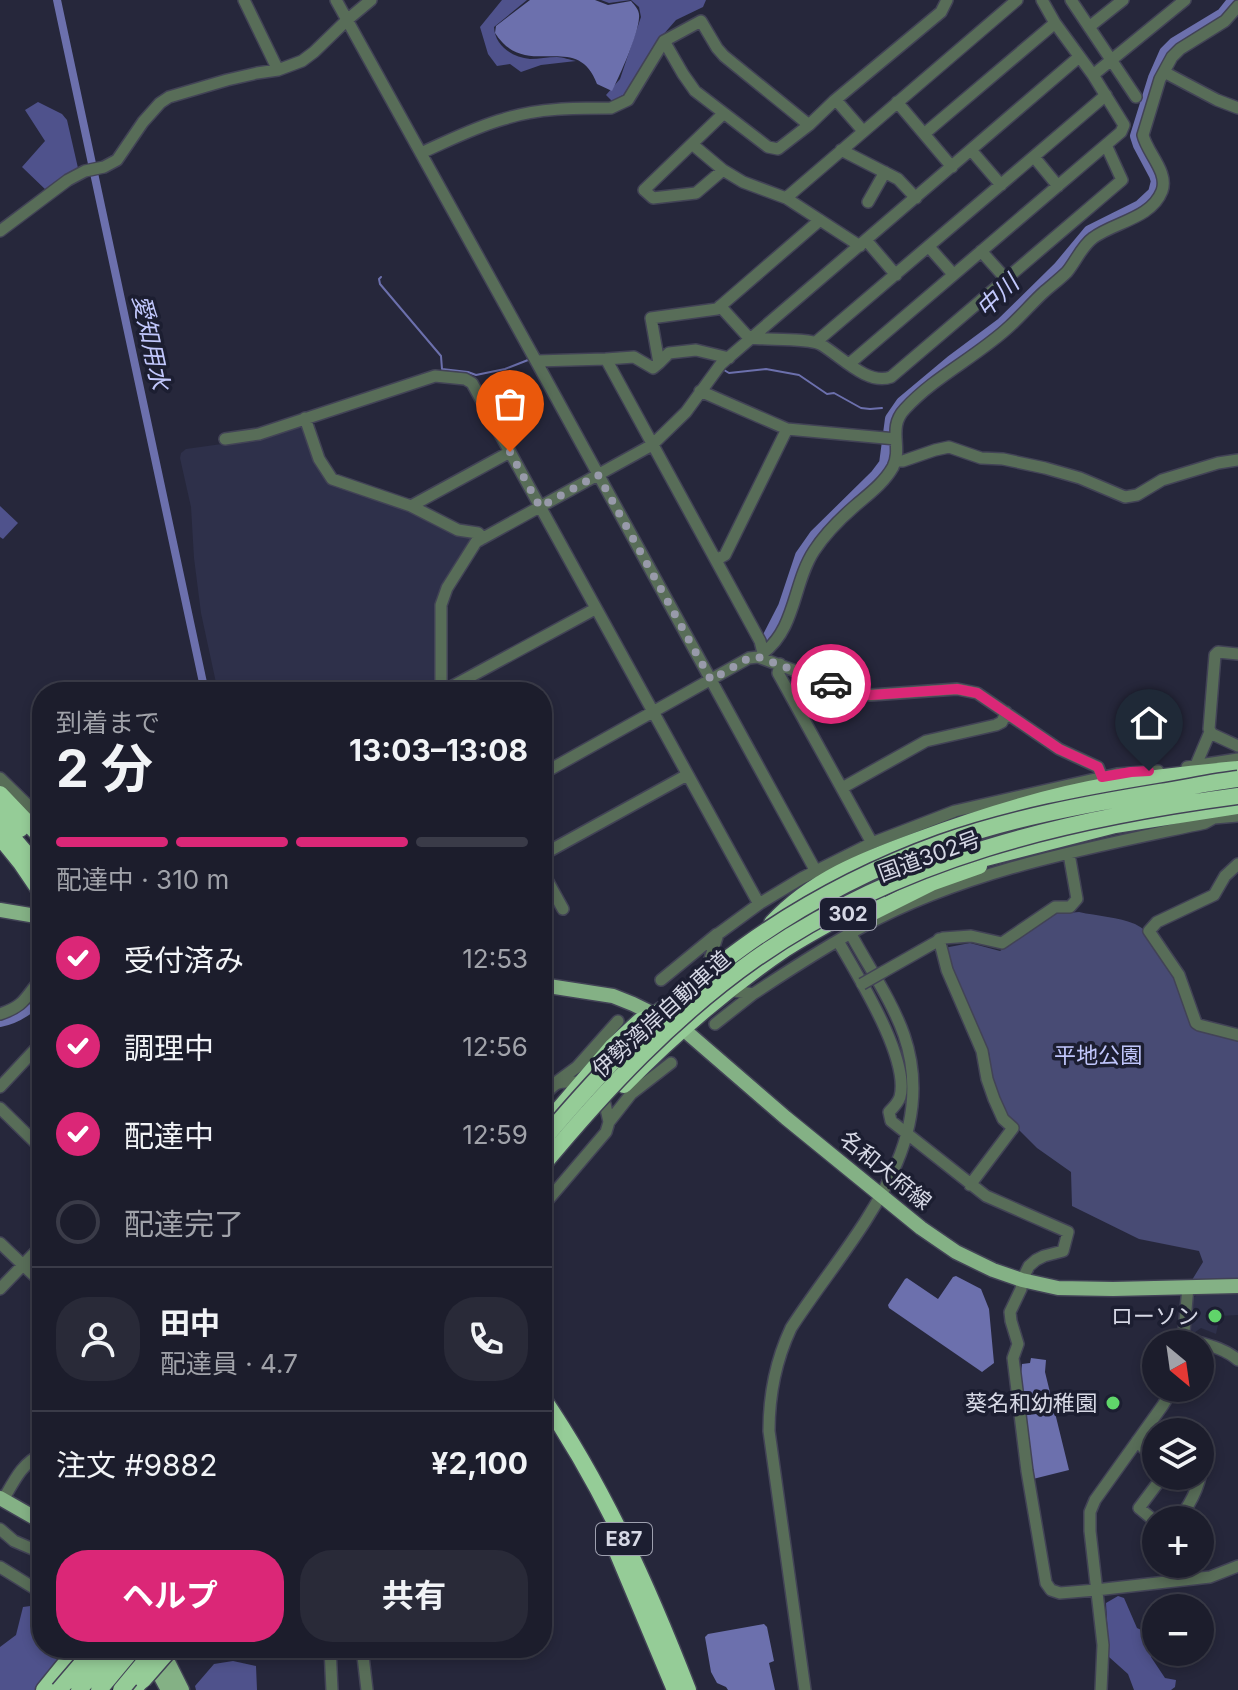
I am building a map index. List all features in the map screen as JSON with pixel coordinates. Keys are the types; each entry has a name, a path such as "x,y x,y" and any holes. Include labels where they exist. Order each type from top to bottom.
{"highway":[{"path":"772,923 810,889 846,869 880,853 959,825 1109,785 1238,769"},
{"name":"国道302号","path":"552,1117 613,1046 640,1021 655,1015 772,923 868,873 931,845 1022,818 1111,798 1238,778"},
{"name":"伊勢湾岸自動車道","path":"552,1130 631,1043 704,977 783,920 859,878 942,843 1020,820 1238,778"},
{"path":"0,794 32,828"},
{"name":"伊勢湾岸自動車道","path":"552,1155 611,1087 681,1020 754,960 829,913 909,875 984,848 1135,813 1238,796"},
{"path":"0,807 32,844"},
{"path":"787,948 830,934 931,883 966,870 1014,856 1238,811"},
{"name":"国道302号","path":"552,1165 605,1104 682,1028 787,948 879,896 985,857 1115,825 1238,811"},
{"path":"0,823 32,860"},
{"path":"0,837 32,879"},
{"name":"E87","path":"552,1413 597,1485 618,1527 655,1607 688,1690"},
{"name":"E87","path":"552,1432 599,1513 675,1690"},
{"path":"44,1690 82,1658"},
{"path":"59,1690 84,1658"},
{"path":"66,1690 86,1658"},
{"path":"79,1690 106,1658"},
{"path":"99,1690 137,1658"},
{"path":"112,1690 140,1658"},
{"path":"121,1690 142,1658"},
{"path":"133,1690 162,1658"}],"main road":[{"path":"0,910 32,915"},
{"name":"名和大府線","path":"552,987 613,996 682,1028 921,1228 956,1252 993,1270 1044,1286 1074,1289 1238,1286"},
{"path":"2,1499 32,1516"},
{"path":"152,1658 168,1690"},
{"path":"157,1658 182,1690"}],"street":[{"path":"244,0 278,70"},
{"path":"336,0 813,866"},
{"path":"0,230 68,180 117,160 143,122 169,97 227,80 278,70 302,61 371,0"},
{"path":"664,41 689,84 723,114 774,149 809,125 941,12 947,0"},
{"path":"786,198 1017,0"},
{"path":"849,364 1121,132 1124,125 1042,0"},
{"path":"1071,0 1136,97"},
{"path":"1089,27 1123,0"},
{"path":"1093,75 1185,0"},
{"path":"552,768 749,658 763,655 773,646 784,627 812,553 831,528 883,481 896,461 891,438 904,410 953,368 1009,328 1065,275 1091,239 1143,213 1157,199 1163,188 1163,177 1143,135 1164,72 1175,53 1225,21 1238,6"},
{"path":"421,153 507,118 545,110 620,105 628,100 664,41 701,21 724,56 809,125"},
{"path":"924,134 1055,23"},
{"path":"441,682 440,621 444,594 476,542 652,445 686,412 721,364 1079,57"},
{"path":"1164,72 1238,108"},
{"path":"816,342 1106,95"},
{"path":"836,100 863,131"},
{"path":"897,102 952,167"},
{"path":"723,114 644,190 653,198 696,193 723,170"},
{"path":"692,144 743,182 786,198 863,243 896,275"},
{"path":"720,306 750,339 816,342 873,379 891,377 1122,180 1106,145"},
{"path":"841,150 898,179 916,198"},
{"path":"971,150 1001,185"},
{"path":"1034,157 1058,186"},
{"path":"868,202 885,172"},
{"path":"659,363 651,318 717,309 820,220"},
{"path":"929,247 953,274"},
{"path":"981,251 1006,279"},
{"path":"536,361 634,357 653,368 669,353 696,350 729,358"},
{"path":"606,359 760,641 763,655"},
{"path":"225,439 259,434 435,376 465,379 472,383 759,904"},
{"path":"700,391 787,429 891,438"},
{"path":"305,418 319,459 332,479 411,506 458,530 478,533 483,538"},
{"path":"716,560 725,555 787,429"},
{"path":"896,461 949,447 981,458 1003,459 1045,468 1080,478 1125,497 1137,495 1162,480 1238,460"},
{"path":"411,506 510,452"},
{"path":"460,682 595,609"},
{"path":"1196,765 1210,732 1215,655 1218,652 1238,654"},
{"path":"763,655 849,691 871,695 957,689 977,693 1059,749 1098,767 1102,777"},
{"path":"780,664 778,673 872,843"},
{"path":"842,788 926,741 996,725 1002,722 1006,712"},
{"path":"1210,732 1238,746"},
{"path":"661,980 759,904 802,878 872,843 955,811 1102,777 1167,771 1238,759"},
{"path":"552,849 687,775"},
{"path":"0,778 32,809"},
{"path":"715,1024 753,994 863,926 955,886 1069,854 1205,823 1238,811"},
{"path":"862,984 939,939 971,936 1002,943 1055,907 1070,907 1077,899 1069,854"},
{"path":"1238,864 1225,876 1214,895 1157,922 1149,931 1179,975 1196,1023 1238,1035"},
{"path":"552,889 563,909"},
{"path":"710,969 718,934"},
{"path":"805,1690 769,1431 770,1394 791,1328 882,1194 908,1135 914,1084 911,1061 896,1015 853,938"},
{"path":"939,939 947,970 982,1051 994,1099 1003,1119 1013,1128 970,1185"},
{"path":"838,941 887,1032 897,1061 899,1097 889,1112 889,1118 986,1196 1068,1232 1063,1251 1053,1252 1029,1266 1010,1312 1018,1344 1013,1358 1027,1471 1045,1580 1051,1590 1060,1593 1210,1577 1238,1566"},
{"path":"729,990 753,994"},
{"path":"0,1014 18,1007 32,991"},
{"path":"552,1086 577,1067 618,1021"},
{"path":"0,1087 32,1053"},
{"path":"552,1194 606,1132 609,1122 631,1094 671,1063"},
{"path":"558,1081 581,1082"},
{"path":"605,1104 609,1122"},
{"path":"0,1108 32,1139"},
{"path":"0,1243 32,1274"},
{"path":"0,1289 32,1256"},
{"path":"1185,1330 1188,1287"},
{"path":"1214,1348 1229,1352 1238,1360"},
{"path":"1101,1690 1103,1645 1090,1512 1101,1491 1163,1402"},
{"path":"1137,1441 1142,1446"},
{"path":"2,1499 32,1458"},
{"path":"1142,1510 1139,1508 1152,1490"},
{"path":"0,1529 14,1541 32,1549"},
{"path":"0,1567 32,1587"},
{"path":"92,1658 99,1690"},
{"path":"330,1658 332,1690"},
{"path":"363,1658 367,1690"},
{"path":"140,1690 157,1671"}],"shaded area":[{"path":"502,0 527,0 494,27 501,45 517,56 530,59 557,57 576,61 541,65 521,72 510,64 497,66 488,54 480,27"},
{"path":"530,0 595,0 608,5 631,1 639,13 638,25 612,91 597,84 588,68 577,60 521,54 507,47 495,33 496,26"},
{"path":"601,0 631,0 609,3"},
{"path":"631,0 706,0 703,7 676,20 662,36 625,94 612,101 606,95 620,79 641,17 639,7"},
{"path":"38,102 62,114 67,120 78,168 47,191 22,167 45,141 25,110"},
{"path":"301,424 321,471 471,534 474,539 443,588 439,682 216,682 201,613 191,507 180,458 186,449 257,439"},
{"path":"0,506 18,523 3,539 0,537"},
{"path":"956,1276 981,1289 989,1309 994,1363 982,1372 888,1305 907,1278 938,1299"},
{"path":"1238,1291 1238,1315 1220,1316 1216,1334 1214,1330 1191,1330 1192,1299 1201,1292"},
{"path":"1031,1358 1046,1360 1045,1372 1069,1470 1033,1479 1020,1383 1022,1364 1030,1363"},
{"path":"1118,1596 1124,1598 1137,1628 1142,1630 1142,1666 1157,1666 1165,1678 1176,1680 1175,1687 1171,1690 1134,1690 1128,1674 1109,1657 1106,1603"},
{"path":"32,1606 32,1658 63,1658 38,1690 0,1690 0,1647 16,1635 23,1607"},
{"path":"764,1624 774,1661 769,1663 775,1690 728,1690 717,1683 711,1672 705,1637"},
{"path":"233,1661 256,1666 257,1690 196,1690 195,1686 214,1664"}],"green space":[{"name":"平地公園","path":"1079,912 1129,922 1147,932 1177,970 1206,1027 1238,1036 1238,1278 1192,1280 1203,1262 1199,1251 1139,1239 1072,1206 1071,1172 1037,1148 1006,1117 991,1075 989,1052 966,1008 944,948 970,943 1000,951 1056,914"}],"waterway":[{"name":"愛知用水","path":"57,0 203,682"},
{"name":"中川","path":"767,642 785,607 802,556 816,536 886,464 892,419 903,403 1003,324 1060,268 1090,232 1140,207 1155,193 1158,181 1137,136 1155,78 1166,53 1175,44 1223,15 1235,0"},
{"path":"381,277 380,284 441,356 442,369 476,375 528,360"},
{"path":"724,370 729,373 766,369 799,375 827,394 834,393 861,408 882,408"},
{"name":"愛知用水","path":"0,1023 12,1020 32,1008"}],"tunnel":[{"path":"826,890 853,938"}],"way so far":[{"path":"510,452 540,507 598,475 711,680 749,658 762,657 831,684"}],"place":[{"name":"ローソン","path":"1215,1316"},
{"name":"葵名和幼稚園","path":"1113,1403"}],"route":[{"path":"831,684 871,695 957,689 977,693 1059,749 1098,767 1102,777 1149,771"}]}
